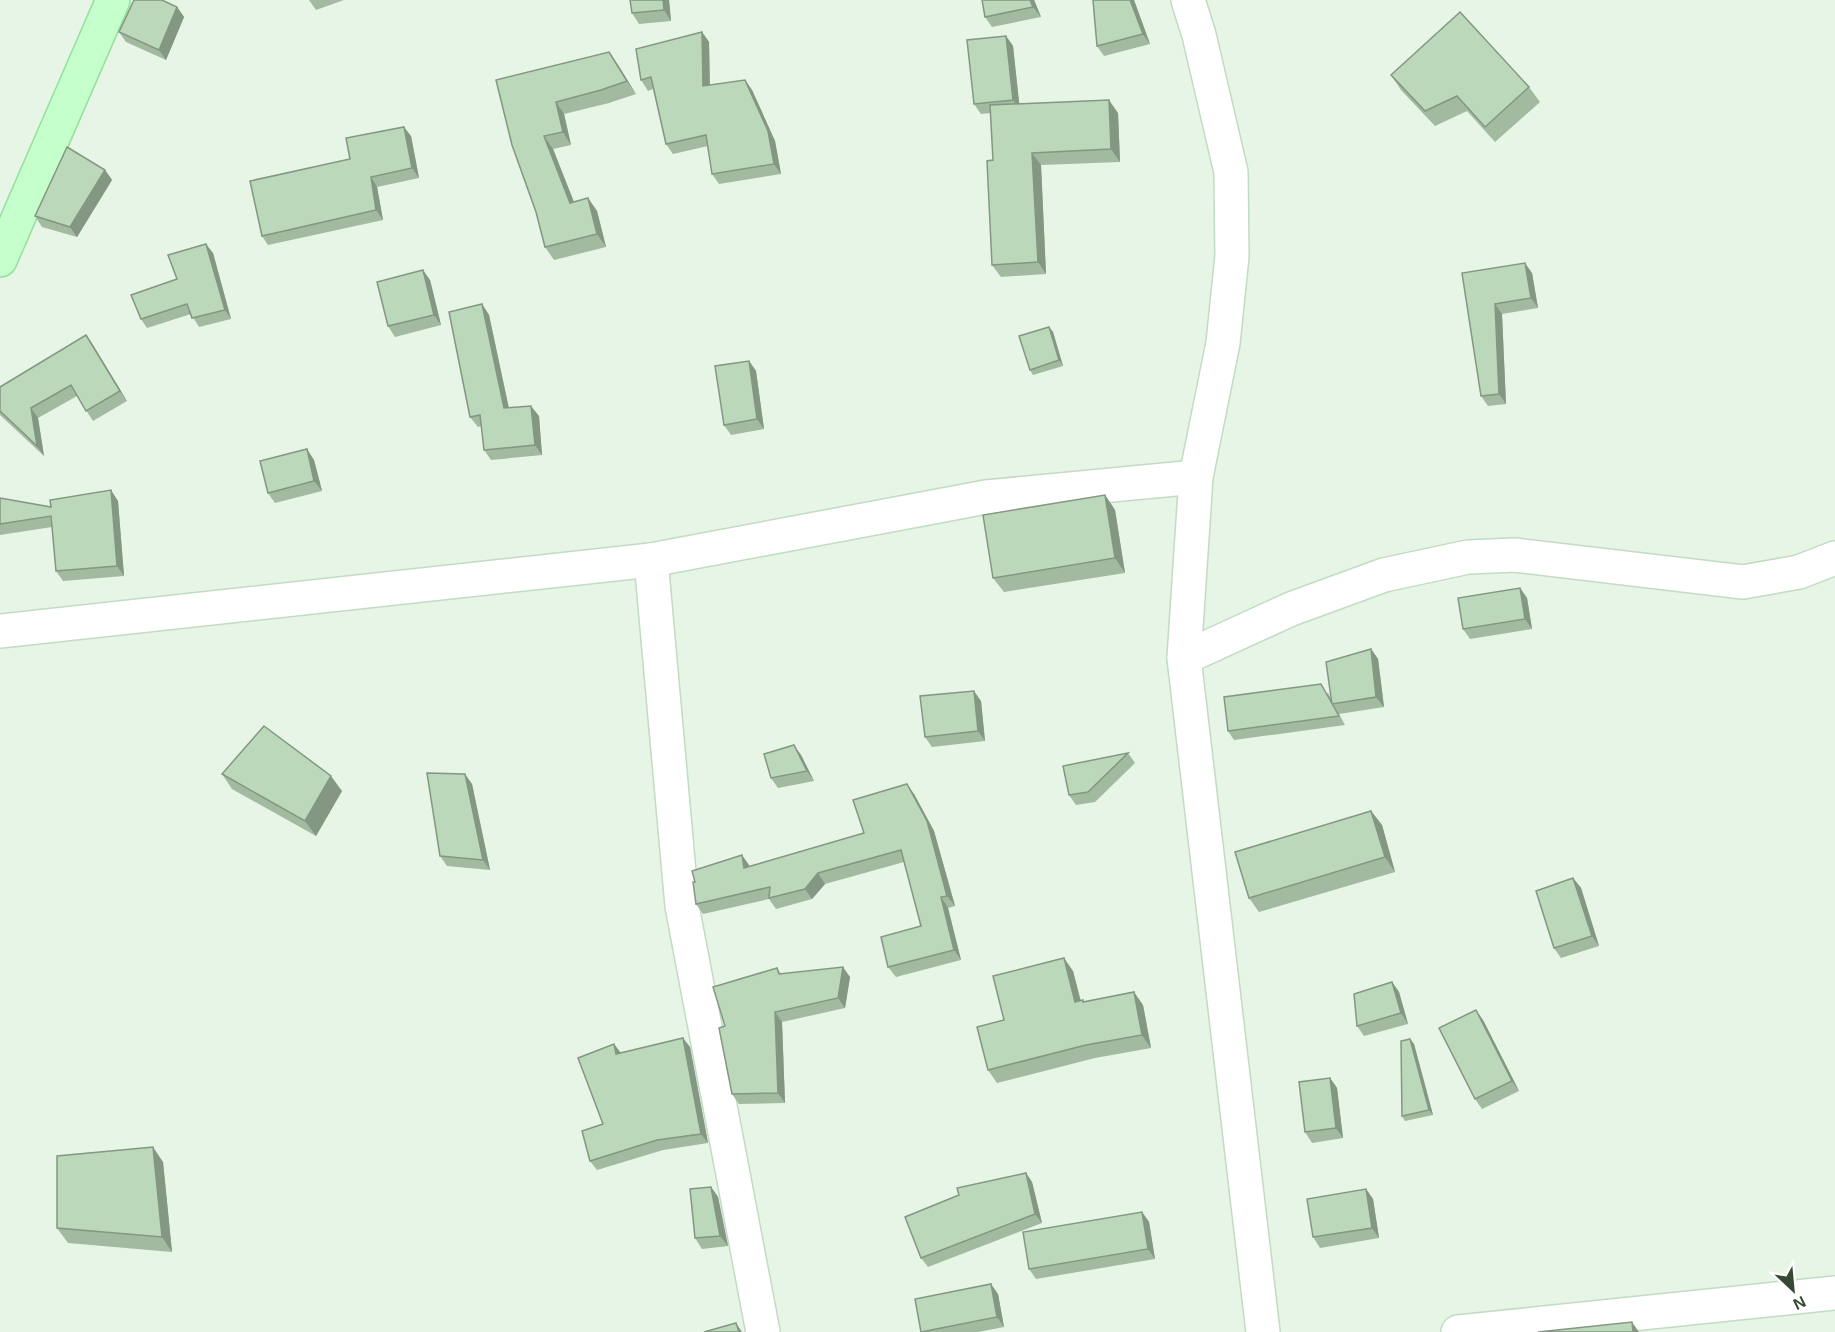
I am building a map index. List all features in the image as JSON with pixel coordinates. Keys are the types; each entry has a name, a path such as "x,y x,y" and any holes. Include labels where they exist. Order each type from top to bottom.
{"street":[{"path":"0,260 113,0"},
{"path":"1188,0 1199,35 1231,172 1232,256 1222,343 1196,477 1184,658 1263,1332"},
{"path":"0,631 651,560 986,497 1196,477"},
{"path":"1184,658 1291,609 1384,575 1468,557 1515,555 1743,582 1799,572 1835,558"},
{"path":"651,560 682,906 763,1332"},
{"path":"1458,1332 1835,1293"}],"building":[{"path":"134,0 162,0 177,7 159,50 119,32"},
{"path":"630,0 663,0 664,10 632,13"},
{"path":"982,0 1030,0 1033,7 985,17"},
{"path":"1093,0 1130,0 1143,34 1097,46"},
{"path":"1460,12 1529,87 1485,127 1457,96 1425,111 1391,75"},
{"path":"702,32 703,86 745,80 768,131 774,164 712,174 706,135 666,144 651,77 641,80 636,49"},
{"path":"1006,36 1013,100 974,104 967,40"},
{"path":"609,52 627,81 556,102 563,132 544,136 570,203 588,198 597,234 545,247 536,212 512,145 496,80"},
{"path":"1109,100 1111,149 1032,153 1038,262 992,265 987,161 993,160 990,105"},
{"path":"404,127 412,168 371,177 376,210 262,236 250,181 350,159 346,138"},
{"path":"67,147 105,170 70,227 35,216"},
{"path":"206,244 225,310 192,318 187,304 141,319 131,295 177,279 168,255"},
{"path":"1525,263 1531,298 1495,304 1499,394 1481,396 1462,273"},
{"path":"423,270 434,315 388,326 377,282"},
{"path":"482,304 504,408 531,406 535,445 484,450 480,415 470,417 449,312"},
{"path":"1049,327 1059,360 1030,370 1019,336"},
{"path":"86,335 120,391 86,411 71,385 31,408 37,446 0,411 0,387"},
{"path":"749,361 757,419 724,425 715,366"},
{"path":"307,449 314,481 268,493 260,461"},
{"path":"111,490 117,566 56,571 51,516 0,524 0,498 51,507 50,500"},
{"path":"1105,495 1115,558 993,578 983,515"},
{"path":"1520,588 1525,619 1463,629 1458,598"},
{"path":"1371,649 1376,697 1332,704 1326,662"},
{"path":"1321,684 1339,716 1228,731 1224,697"},
{"path":"974,691 978,731 925,737 920,696"},
{"path":"264,726 331,776 305,821 222,774"},
{"path":"794,745 807,771 771,778 764,754"},
{"path":"1128,753 1088,792 1069,795 1063,766"},
{"path":"427,773 465,774 483,860 440,856"},
{"path":"907,784 927,821 947,896 941,897 954,950 888,967 881,937 921,926 901,850 818,873 805,889 769,898 770,887 696,904 692,871 742,855 744,868 864,833 853,800"},
{"path":"1371,811 1385,857 1249,898 1235,852"},
{"path":"1573,878 1592,936 1554,948 1536,891"},
{"path":"1064,958 1075,1002 1134,992 1142,1035 1086,1045 988,1070 977,1027 1004,1020 993,976"},
{"path":"843,967 838,998 775,1012 778,1093 732,1094 719,1028 725,1026 713,987 777,968 779,974"},
{"path":"1392,982 1401,1013 1357,1026 1354,994"},
{"path":"1476,1010 1512,1081 1475,1099 1439,1028"},
{"path":"683,1038 701,1134 657,1140 590,1161 582,1131 603,1124 578,1058 614,1044 616,1054"},
{"path":"1410,1039 1429,1110 1402,1116 1401,1041"},
{"path":"1330,1078 1336,1128 1305,1132 1299,1082"},
{"path":"153,1147 162,1237 57,1228 57,1156"},
{"path":"1026,1173 1035,1214 921,1258 905,1217 959,1195 957,1188"},
{"path":"711,1187 720,1236 695,1238 690,1189"},
{"path":"1366,1189 1372,1228 1313,1237 1307,1199"},
{"path":"1142,1212 1148,1249 1029,1269 1023,1232"},
{"path":"991,1284 997,1317 921,1332 915,1299"},
{"path":"1632,1322 1633,1332 1538,1332"},
{"path":"736,1323 739,1332 704,1332"}]}
